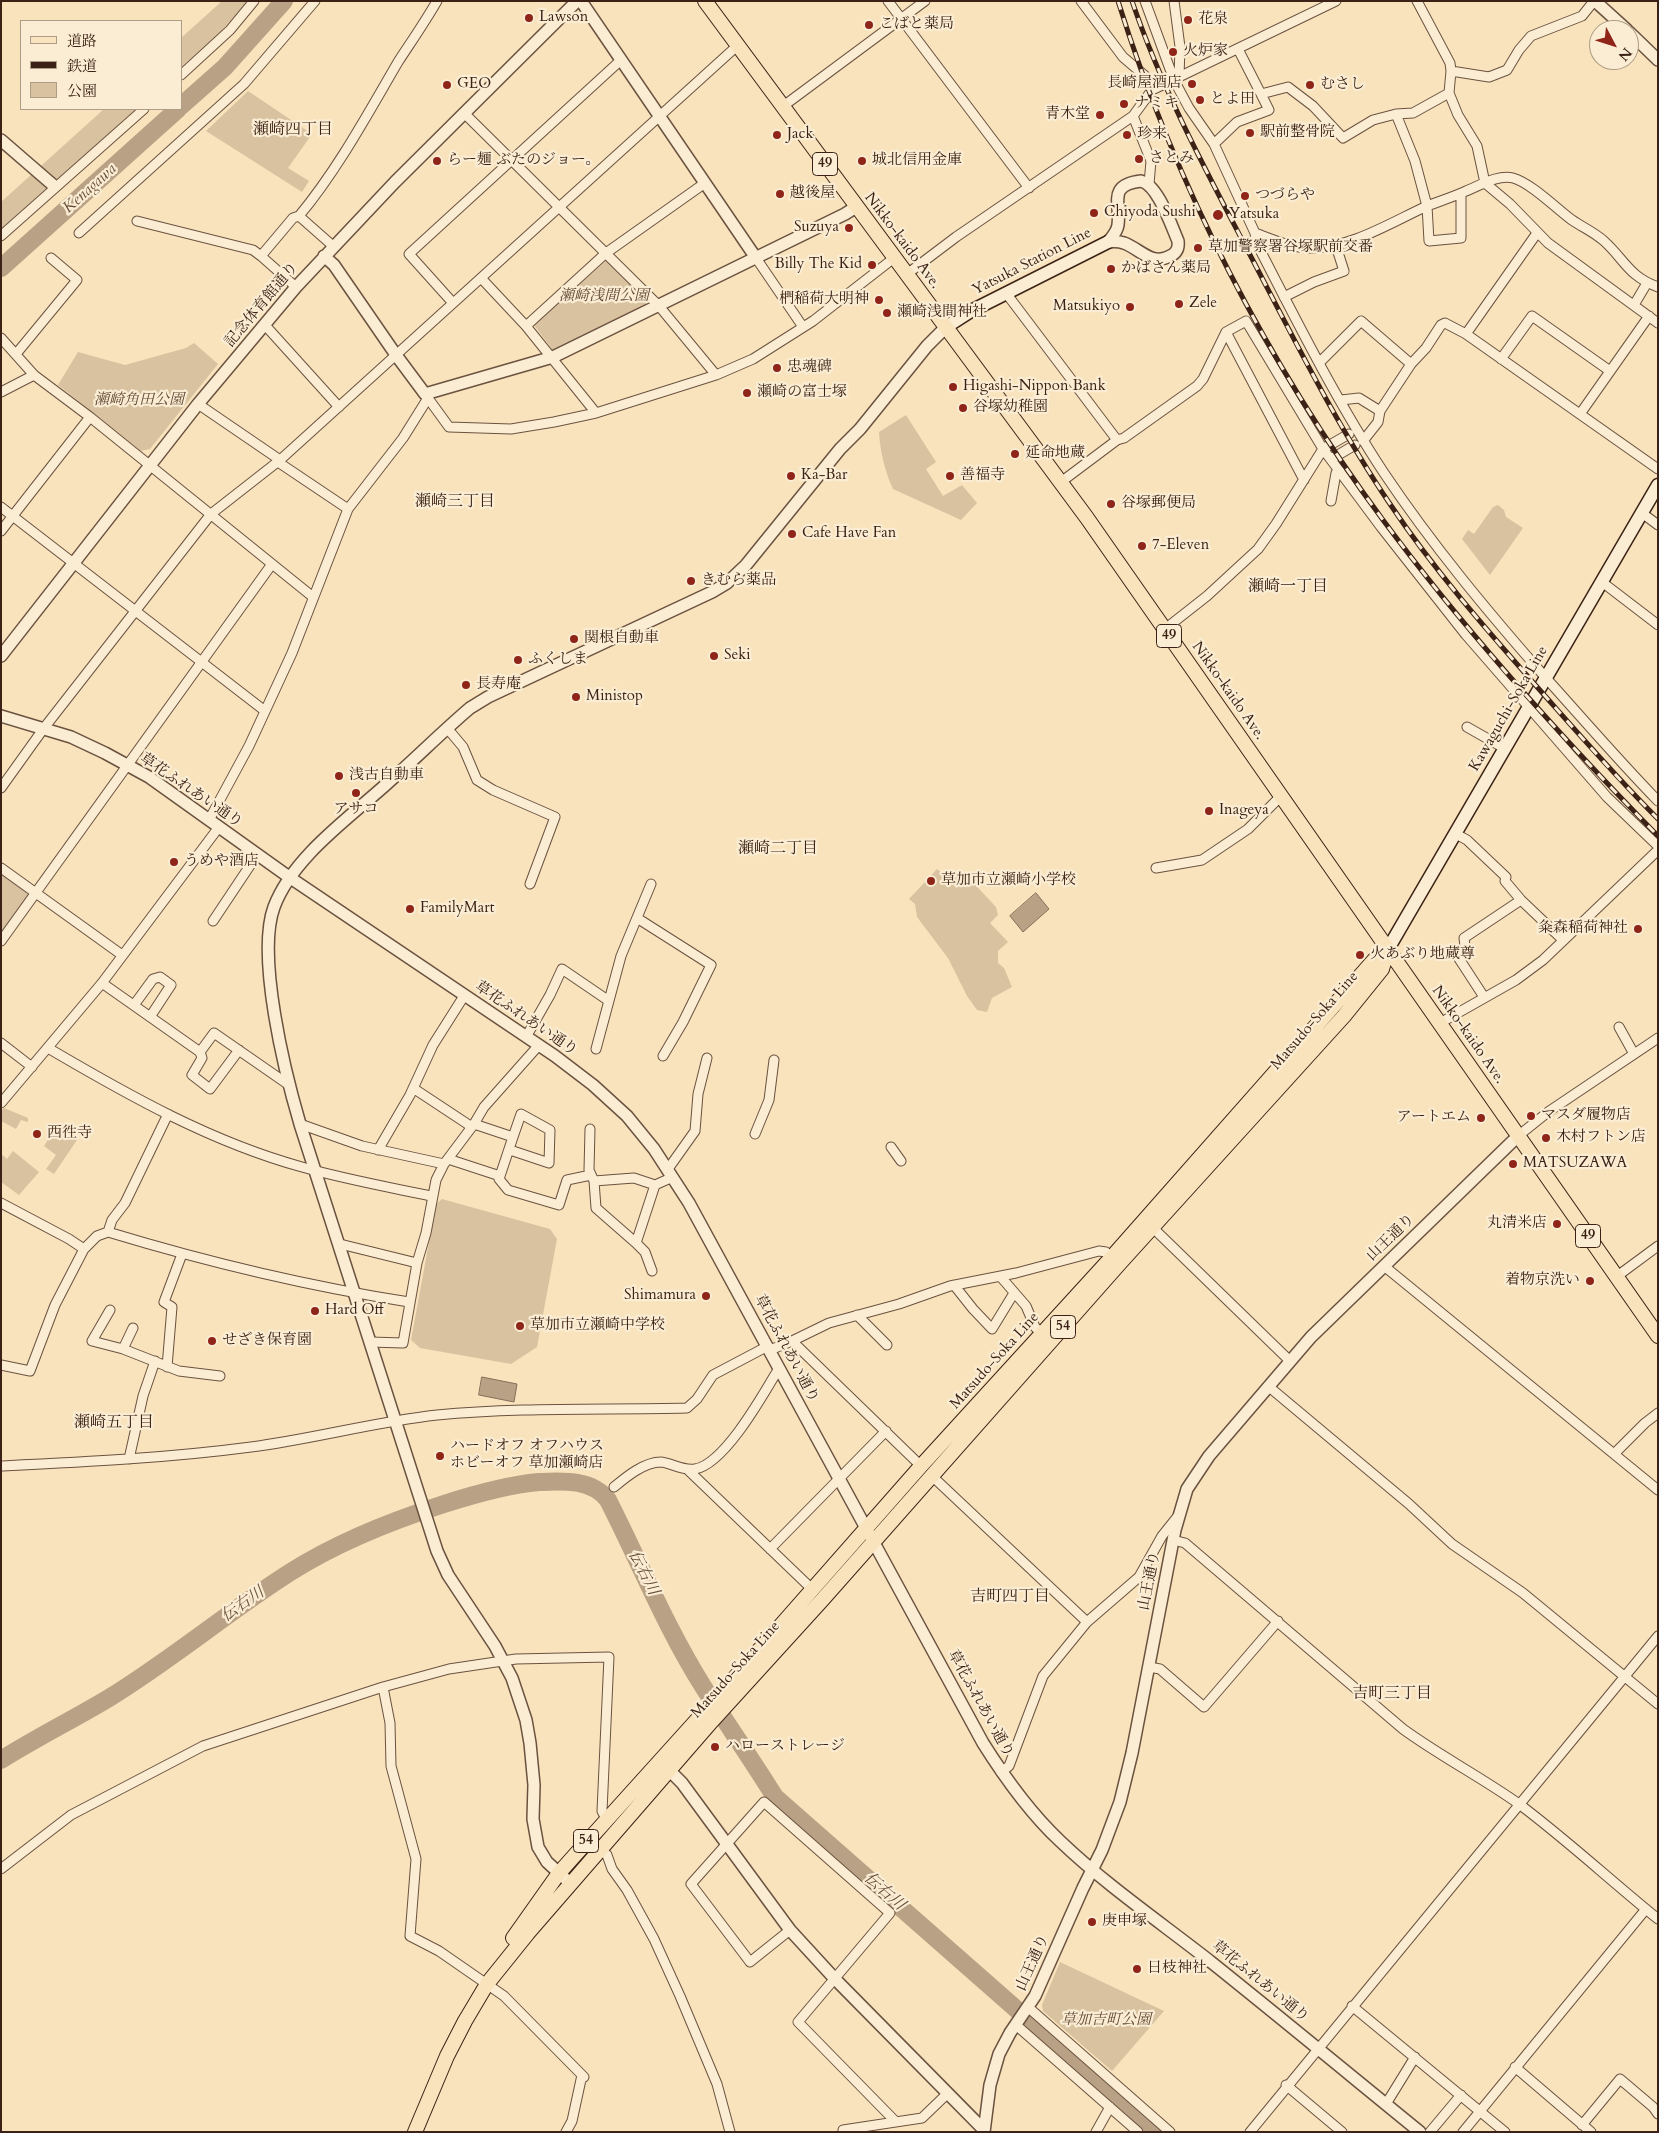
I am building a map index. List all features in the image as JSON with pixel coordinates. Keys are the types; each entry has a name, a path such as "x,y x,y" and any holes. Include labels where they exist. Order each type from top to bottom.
{"main road":[{"name":"Nikko-kaido Ave.","path":"704,1 1061,482 1658,1336"},
{"name":"Yatsuka Station Line","path":"946,326 965,314 1108,242"},
{"name":"Kawaguchi-Soka Line","path":"1388,949 1658,485"},
{"name":"Matsudo-Soka Line","path":"726,1696 813,1590 932,1476 1375,959 1388,949"},
{"name":"Matsudo-Soka Line","path":"415,2132 447,2056 507,1946 558,1873 659,1761 708,1716 870,1535 921,1466 1042,1334 1116,1260"},
{"name":"Matsudo-Soka Line","path":"487,1984 570,1883 670,1770 708,1716"}],"street":[{"path":"182,74 230,30 254,1"},
{"path":"79,234 244,84 315,1"},
{"path":"261,256 293,218 299,216 315,196 352,140 437,1"},
{"name":"記念体育館通り","path":"1,656 198,404 296,287 333,246 577,1"},
{"path":"581,1 803,327"},
{"path":"888,1 1029,188"},
{"path":"782,107 924,1"},
{"path":"1080,1 1123,57 1158,87"},
{"path":"1145,1 1189,108 1214,144 1255,233 1256,242 1284,298 1341,400 1360,442 1446,561 1501,628 1595,734 1658,801"},
{"path":"1174,1 1180,47 1177,78"},
{"path":"907,274 956,236 1133,116 1152,90 1336,1"},
{"path":"1417,1 1450,63 1449,93 1458,115 1477,146 1485,183 1510,204 1537,233 1569,260 1658,323"},
{"path":"1451,71 1489,77 1507,70 1519,50 1531,36 1582,16 1595,1 1616,20"},
{"path":"1639,42 1658,60"},
{"path":"1,788 44,728 211,514 279,461 737,46"},
{"path":"1214,144 1237,122 1269,110 1238,49"},
{"path":"454,303 409,254 621,60"},
{"path":"1261,94 1288,88 1313,106 1343,138 1373,120 1396,114 1413,113 1449,93"},
{"path":"1,236 54,186 143,110"},
{"path":"464,114 659,306 716,375"},
{"path":"1396,114 1415,161 1427,206 1429,241 1461,238 1461,194"},
{"path":"1133,116 1151,161 1149,184"},
{"path":"1,140 54,186"},
{"path":"1255,233 1285,244 1308,248 1336,246 1485,183 1513,178 1573,221 1593,232 1630,272 1647,283 1658,287"},
{"path":"1141,181 1149,184 1155,191 1178,242 1177,251 1173,255 1157,260 1122,242 1108,242 1115,234 1118,225 1116,198 1120,191 1132,182 1141,181"},
{"path":"526,326 606,253 705,183"},
{"path":"1,1103 102,983 214,824 292,653 348,509 403,438 427,396 553,358 856,207"},
{"path":"299,216 333,246"},
{"path":"137,221 253,250 296,287"},
{"path":"1466,334 1537,233"},
{"path":"1284,298 1314,282 1344,271 1336,246"},
{"path":"324,256 334,265 396,355 449,427 511,429 596,413 716,375 753,359 813,321 894,258"},
{"path":"16,354 77,280 51,258"},
{"path":"481,278 526,326 596,413"},
{"path":"1634,305 1647,283"},
{"path":"1006,293 1117,440"},
{"path":"1501,359 1532,316 1610,371"},
{"path":"1580,414 1649,316"},
{"path":"1061,482 1117,440 1124,438 1197,386 1203,379 1226,332 1246,321 1323,449 1381,527 1466,635 1607,797 1658,848 1543,960 1522,975 1440,1023"},
{"path":"1320,362 1361,322 1411,364"},
{"path":"1331,459 1360,442 1378,422 1380,411 1411,364 1426,348 1441,325 1445,323 1466,334 1658,469"},
{"path":"264,324 339,407"},
{"path":"570,1883 541,1854 536,1842 533,1819 534,1785 530,1743 519,1697 504,1661 448,1575 429,1527 354,1294 340,1244 300,1124 289,1085 276,1021 268,952 270,925 274,908 289,877 332,833 446,728 488,696 712,592 727,583 746,565 840,449 860,429 946,326"},
{"path":"1226,332 1304,480"},
{"path":"1,338 34,374 313,596"},
{"path":"1,392 34,374"},
{"path":"1341,400 1359,398 1380,411"},
{"path":"198,404 348,509"},
{"path":"1,531 90,417"},
{"path":"1165,629 1207,596 1258,549 1323,449 1354,431"},
{"path":"1331,501 1336,473 1340,470"},
{"path":"1,507 265,711"},
{"path":"1642,513 1658,524"},
{"path":"1,941 272,564"},
{"path":"1602,582 1658,625"},
{"name":"草花ふれあい通り","path":"1,716 44,728 80,741 148,777 257,855 574,1070 610,1100 638,1129 670,1173 769,1348 974,1727 1001,1772 1039,1820 1059,1841 1420,2132"},
{"path":"1467,727 1504,748"},
{"path":"446,728 463,747 477,780 493,790 555,817 530,884"},
{"path":"1156,868 1202,860 1248,829 1281,796"},
{"path":"1456,834 1467,840 1506,877 1505,881 1520,900 1563,940"},
{"path":"213,921 257,855"},
{"path":"1,868 122,955"},
{"path":"596,1049 621,956 651,884"},
{"path":"1484,997 1456,954 1465,946 1464,938 1520,900"},
{"path":"637,918 711,965 664,1056"},
{"path":"526,1037 550,995 562,969 609,1001"},
{"path":"134,1005 152,979 160,977 172,985 150,1017"},
{"path":"102,983 200,1052 202,1058 192,1075 210,1089 238,1050"},
{"path":"378,1150 413,1088 433,1044 464,996"},
{"path":"1619,1027 1634,1054"},
{"path":"200,1052 214,1033 289,1085"},
{"path":"1518,1136 1548,1112 1658,1038"},
{"path":"1,1043 32,1066"},
{"path":"370,1342 403,1344 409,1302 417,1263 426,1233 431,1196 436,1180 446,1161 473,1126 484,1107 538,1045"},
{"path":"48,1048 126,1094 238,1145 302,1167 431,1196"},
{"path":"636,1243 655,1185 670,1173 695,1131 698,1094 707,1058"},
{"path":"755,1134 769,1100 774,1060"},
{"path":"413,1088 473,1126 514,1137"},
{"path":"108,1232 112,1220 124,1203 168,1114"},
{"path":"510,1150 549,1163 550,1130 521,1114 499,1179 508,1190 559,1205 567,1180 634,1178 655,1185"},
{"path":"300,1124 378,1150 446,1161 500,1176"},
{"path":"590,1129 589,1170 592,1178 596,1208 645,1252 652,1271"},
{"name":"山王通り","path":"984,2131 994,2069 1004,2043 1028,2009 1111,1829 1120,1802 1149,1667 1178,1516 1187,1489 1194,1477 1268,1386 1329,1319 1518,1136"},
{"path":"891,1147 901,1161"},
{"path":"1,1204 60,1234 84,1249"},
{"path":"1148,1224 1290,1361"},
{"path":"2,1368 30,1371 52,1313 84,1249 97,1236 108,1232 182,1254 354,1294 409,1302"},
{"path":"340,1244 417,1263"},
{"path":"1616,1277 1658,1246"},
{"path":"1,1466 178,1456 251,1447 395,1421 447,1415 552,1409 687,1408 697,1399 713,1375 769,1348 792,1341 828,1323 899,1304 954,1285 1099,1252 1106,1252 1116,1260"},
{"path":"167,1367 172,1307 164,1302 182,1254"},
{"path":"1384,1266 1658,1490"},
{"path":"1000,1276 1026,1306 1035,1327 1042,1334"},
{"path":"954,1285 992,1329 1014,1293"},
{"path":"110,1310 92,1341 123,1349 179,1371 220,1376"},
{"path":"857,1315 887,1345"},
{"path":"123,1349 132,1328"},
{"path":"792,1341 921,1466"},
{"path":"129,1459 143,1396 155,1361"},
{"path":"614,1487 632,1473 661,1462 687,1469 696,1469 708,1463 726,1447 753,1413 779,1368"},
{"path":"1268,1386 1402,1498 1452,1544 1523,1593 1658,1704"},
{"path":"1614,1454 1645,1423 1658,1413"},
{"path":"770,1549 886,1431"},
{"path":"687,1469 813,1590"},
{"path":"932,1476 1087,1622"},
{"path":"1001,1772 1009,1766 1043,1676 1087,1622 1138,1577 1162,1536 1178,1516"},
{"path":"1173,1540 1185,1543 1403,1729 1425,1746 1475,1775 1519,1804 1658,1919"},
{"path":"1149,1667 1160,1669 1204,1708 1278,1621"},
{"path":"1250,2132 1658,1636"},
{"path":"1,1869 71,1815 192,1750 383,1687 449,1669 504,1661 609,1657 602,1810 606,1819"},
{"path":"383,1687 390,1723 391,1766 416,1859 410,1936 439,1951 504,1996 583,2076 572,2121 566,2132"},
{"path":"659,1761 682,1784 790,1930 835,1979 984,2131"},
{"path":"790,1930 750,1962 691,1884 764,1802 890,1913 798,2022 894,2121"},
{"path":"600,1849 606,1855 612,1869 627,1890 665,1964 717,2084 730,2132"},
{"path":"1464,2132 1515,2067 1646,1909"},
{"path":"1352,2006 1505,2132"},
{"path":"1028,2009 1170,2132"},
{"path":"1017,2023 1138,2132"},
{"path":"1386,2104 1414,2057"},
{"path":"1515,2067 1590,2132"},
{"path":"1582,2125 1620,2080 1653,2107 1658,2114"},
{"path":"1286,2086 1342,2132"},
{"path":"843,2130 922,2118 948,2093"},
{"path":"1430,2132 1461,2095"},
{"path":"1096,2132 1110,2107"}],"green space":[{"path":"222,1 248,1 221,31 182,66 182,37"},
{"path":"248,91 312,134 288,168 309,181 302,192 206,131"},
{"path":"103,110 135,110 1,231 1,202"},
{"name":"瀬崎浅間公園","path":"607,260 650,302 554,352 534,325"},
{"name":"瀬崎角田公園","path":"194,343 218,364 150,449 141,451 58,385 78,352 125,365 186,348"},
{"path":"906,415 936,462 926,469 943,496 962,485 977,503 961,520 893,489 883,461 879,432"},
{"path":"1498,505 1504,510 1506,517 1523,528 1490,575 1462,539 1468,530 1474,534 1493,507"},
{"path":"937,869 947,877 954,871 966,875 996,907 998,915 990,923 1008,942 998,951 998,963 1004,968 1012,987 992,998 987,1012 977,1010 967,996 948,958 917,917 915,904 909,899"},
{"path":"1,873 27,891 28,897 1,932"},
{"path":"4,1108 28,1118 28,1122 21,1120 16,1129 1,1121 1,1111"},
{"path":"55,1128 79,1137 54,1174 46,1169 56,1155 44,1146"},
{"path":"13,1151 39,1172 19,1195 1,1182 1,1154 7,1159"},
{"path":"442,1199 550,1229 557,1239 537,1347 511,1364 420,1348 411,1340 436,1204"},
{"name":"草加吉町公園","path":"1060,1962 1164,2011 1112,2071 1043,2011 1042,2005"}],"shaded area":[{"path":"1036,893 1049,909 1023,932 1010,916"},
{"path":"482,1377 517,1384 514,1402 479,1395"}],"waterway":[{"name":"Kenagawa","path":"182,105 225,67 284,1"},
{"name":"Kenagawa","path":"1,268 177,110"},
{"name":"伝右川","path":"1,1760 109,1698 155,1668 289,1573 345,1542 404,1518 491,1490 539,1482 568,1482 586,1485 594,1488 608,1500 677,1642 704,1688 775,1797 1156,2132"}],"railway":[{"path":"1118,1 1141,70 1197,206 1229,272 1264,336 1301,399 1341,461 1383,520 1447,603 1550,722 1658,836"},
{"path":"1132,1 1157,66 1200,159 1316,380 1370,474 1424,552 1461,599 1582,738 1658,819"}],"place":[{"name":"Lawson","path":"529,18"},
{"name":"花泉","path":"1188,20"},
{"name":"こばと薬局","path":"869,25"},
{"name":"火炉家","path":"1173,52"},
{"name":"長崎屋酒店","path":"1192,84"},
{"name":"GEO","path":"447,85"},
{"name":"むさし","path":"1310,85"},
{"name":"とよ田","path":"1200,100"},
{"name":"ナミキ","path":"1124,104"},
{"name":"青木堂","path":"1100,115"},
{"name":"駅前整骨院","path":"1250,133"},
{"name":"Jack","path":"777,135"},
{"name":"珍来","path":"1127,135"},
{"name":"さとみ","path":"1139,159"},
{"name":"らー麺 ぶたのジョー。","path":"437,161"},
{"name":"城北信用金庫","path":"862,161"},
{"name":"越後屋","path":"780,194"},
{"name":"つづらや","path":"1245,196"},
{"name":"Chiyoda Sushi","path":"1094,213"},
{"name":"Yatsuka","path":"1218,215"},
{"name":"Suzuya","path":"849,228"},
{"name":"草加警察署谷塚駅前交番","path":"1198,248"},
{"name":"Billy The Kid","path":"872,265"},
{"name":"かばさん薬局","path":"1111,269"},
{"name":"椚稲荷大明神","path":"879,300"},
{"name":"Zele","path":"1179,304"},
{"name":"Matsukiyo","path":"1130,307"},
{"name":"瀬崎浅間神社","path":"887,313"},
{"name":"忠魂碑","path":"777,368"},
{"name":"Higashi-Nippon Bank","path":"953,387"},
{"name":"瀬崎の富士塚","path":"747,393"},
{"name":"谷塚幼稚園","path":"963,408"},
{"name":"延命地蔵","path":"1015,454"},
{"name":"Ka-Bar","path":"791,476"},
{"name":"善福寺","path":"950,476"},
{"name":"谷塚郵便局","path":"1111,504"},
{"name":"Cafe Have Fan","path":"792,534"},
{"name":"7-Eleven","path":"1142,546"},
{"name":"きむら薬品","path":"691,581"},
{"name":"関根自動車","path":"574,639"},
{"name":"Seki","path":"714,656"},
{"name":"ふくしま","path":"518,660"},
{"name":"長寿庵","path":"466,685"},
{"name":"Ministop","path":"576,697"},
{"name":"浅古自動車","path":"339,776"},
{"name":"アサコ","path":"356,793"},
{"name":"Inageya","path":"1209,811"},
{"name":"うめや酒店","path":"174,862"},
{"name":"草加市立瀬崎小学校","path":"931,881"},
{"name":"FamilyMart","path":"410,909"},
{"name":"粂森稲荷神社","path":"1638,929"},
{"name":"火あぶり地蔵尊","path":"1360,955"},
{"name":"マスダ履物店","path":"1531,1116"},
{"name":"アートエム","path":"1481,1118"},
{"name":"西徃寺","path":"37,1134"},
{"name":"木村フトン店","path":"1546,1138"},
{"name":"MATSUZAWA","path":"1513,1164"},
{"name":"丸清米店","path":"1557,1224"},
{"name":"着物京洗い","path":"1590,1281"},
{"name":"Shimamura","path":"706,1296"},
{"name":"Hard Off","path":"315,1311"},
{"name":"草加市立瀬崎中学校","path":"520,1326"},
{"name":"せざき保育園","path":"212,1341"},
{"name":"ハードオフ オフハウス ホビーオフ 草加瀬崎店","path":"440,1456"},
{"name":"ハローストレージ","path":"715,1747"},
{"name":"庚申塚","path":"1092,1922"},
{"name":"日枝神社","path":"1137,1969"}],"district":[{"name":"瀬崎四丁目","path":"293,130"},
{"name":"瀬崎三丁目","path":"455,502"},
{"name":"瀬崎一丁目","path":"1288,587"},
{"name":"瀬崎二丁目","path":"778,849"},
{"name":"瀬崎五丁目","path":"114,1423"},
{"name":"吉町四丁目","path":"1010,1597"},
{"name":"吉町三丁目","path":"1392,1694"}]}
